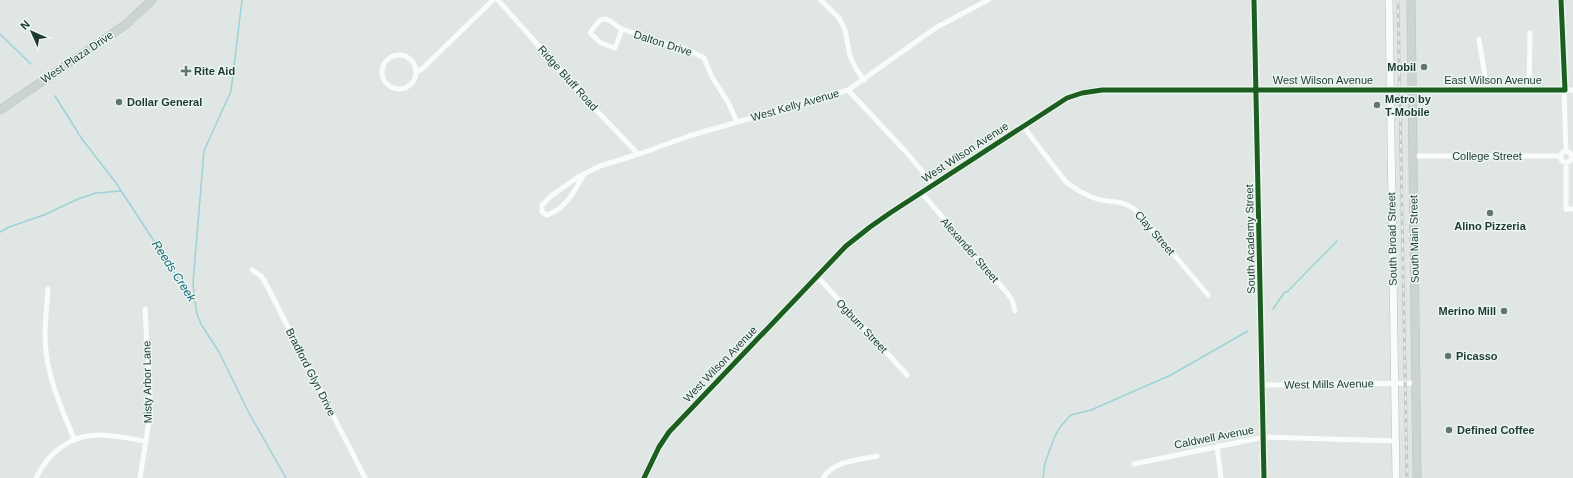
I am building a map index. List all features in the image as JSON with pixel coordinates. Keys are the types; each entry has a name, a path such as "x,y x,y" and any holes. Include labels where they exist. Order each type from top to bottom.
{"main road":[{"name":"West Plaza Drive","path":"0,110 125,25 152,0"},
{"name":"South Main Street","path":"1410,0 1414,156 1417,478"}],"street":[{"path":"416,72 422,69 493,0"},
{"name":"Ridge Bluff Road","path":"498,0 583,96 638,154"},
{"path":"821,0 839,18 845,30 850,56 856,69 864,80"},
{"name":"West Kelly Avenue","path":"584,174 572,195 560,207 550,214 542,212 542,205 547,199 584,174 600,166 689,136 848,90 937,27 988,0"},
{"name":"South Academy Street","path":"1254,0 1264,478"},
{"name":"South Broad Street","path":"1388,0 1396,478"},
{"path":"1561,0 1566,151"},
{"name":"Dalton Drive","path":"622,30 615,48 601,43 590,33 600,20 608,19 616,27 622,30 686,49 704,58 712,77 728,102 737,122"},
{"path":"1529,90 1530,33"},
{"path":"1480,39 1487,90"},
{"path":"399,56 411,60 416,72 415,78 411,84 406,88 399,89 393,88 387,84 382,72 383,66 387,61 392,57 399,56"},
{"path":"848,90 906,152 933,184"},
{"name":"West Wilson Avenue","path":"644,478 653,458 669,432 846,246 870,227 921,192 1067,98 1082,93 1102,90 1412,90"},
{"name":"East Wilson Avenue","path":"1412,90 1573,90"},
{"name":"Clay Street","path":"1023,126 1066,182 1074,188 1098,199 1125,203 1138,212 1208,295"},
{"path":"1566,151 1572,156 1569,161 1566,162"},
{"path":"1566,151 1560,156 1562,160 1566,162"},
{"name":"College Street","path":"1414,156 1560,156"},
{"path":"1566,162 1566,209 1573,209"},
{"name":"Alexander Street","path":"921,192 1008,293 1015,311"},
{"name":"Bradford Glyn Drive","path":"252,270 261,276 265,282 365,478"},
{"name":"Ogburn Street","path":"816,276 907,375"},
{"path":"48,289 45,337 47,362 54,387 74,439"},
{"name":"Misty Arbor Lane","path":"140,478 146,441 150,397 145,308"},
{"name":"West Mills Avenue","path":"1263,385 1416,383"},
{"path":"36,478 50,456 58,448 74,439 83,436 101,434 146,441"},
{"name":"Caldwell Avenue","path":"1134,464 1264,437 1396,441"},
{"path":"1217,446 1221,478"},
{"path":"823,478 825,474 836,466 877,456"}],"waterway":[{"path":"195,301 193,283 204,151 231,91 242,0"},
{"name":"Reeds Creek","path":"0,34 31,64"},
{"name":"Reeds Creek","path":"55,96 82,139 116,183 188,293 195,301 197,314 201,324 219,352 249,413 286,478"},
{"path":"0,232 9,227 44,215 78,199 96,193 121,191"},
{"path":"1273,309 1284,293 1288,291 1337,241"},
{"path":"1043,478 1045,463 1054,438 1060,427 1071,415 1091,410 1171,375 1248,331"}],"railway":[{"path":"1398,0 1407,478"}],"cycle path":[{"path":"1254,0 1264,478"},
{"path":"644,478 659,447 669,432 846,246 890,213 1067,98 1082,93 1102,90 1565,90 1561,0"}],"place":[{"name":"Mobil","path":"1424,67"},
{"name":"Rite Aid","path":"186,71"},
{"name":"Dollar General","path":"119,102"},
{"name":"Metro by T-Mobile","path":"1377,105"},
{"name":"Alino Pizzeria","path":"1490,213"},
{"name":"Merino Mill","path":"1504,311"},
{"name":"Picasso","path":"1448,356"},
{"name":"Defined Coffee","path":"1449,430"}]}
